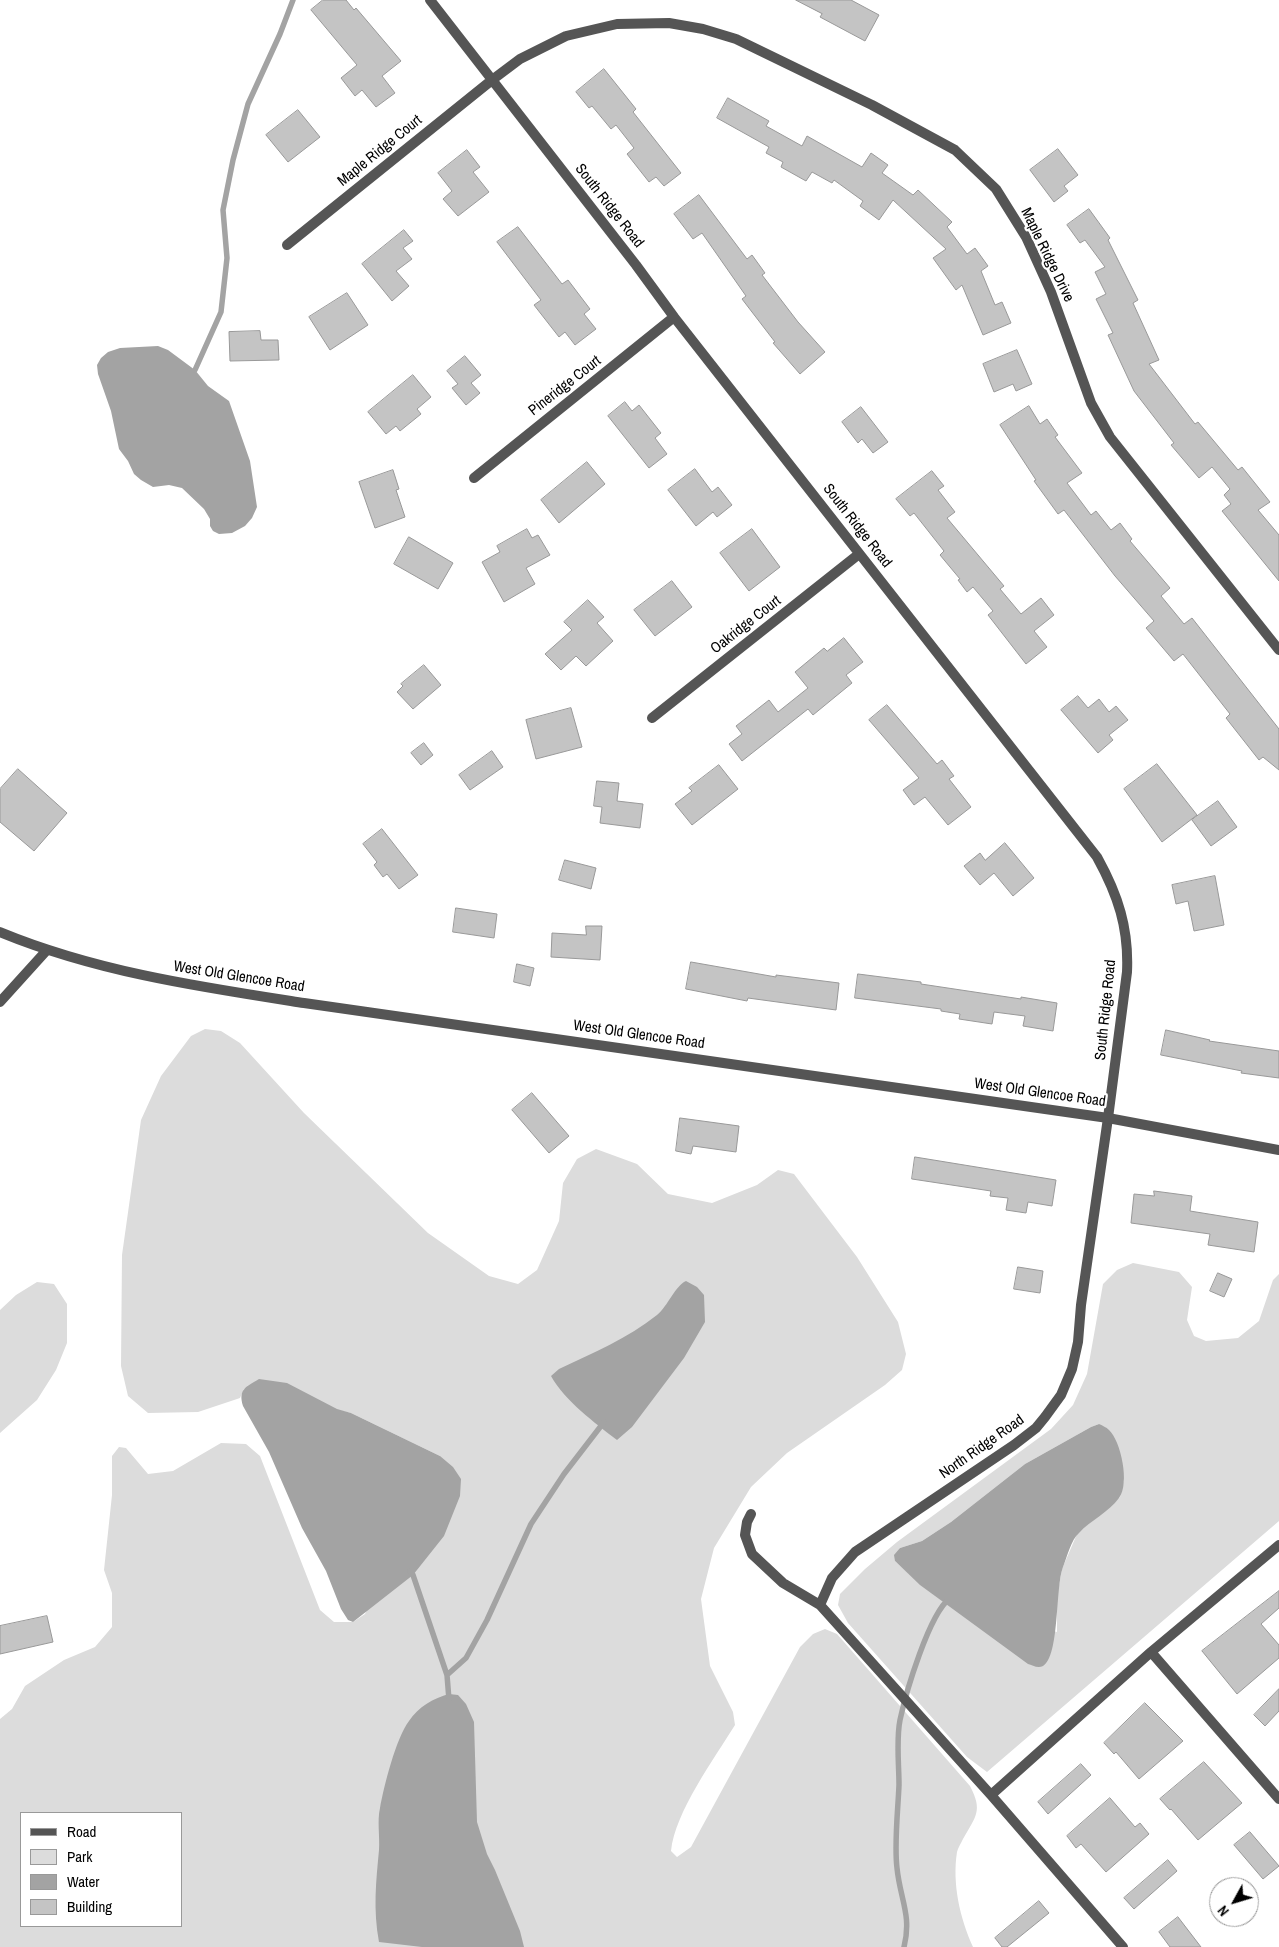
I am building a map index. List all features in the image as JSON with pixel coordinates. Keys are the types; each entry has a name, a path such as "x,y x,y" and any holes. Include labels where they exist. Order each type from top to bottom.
{"street":[{"name":"South Ridge Road","path":"430,0 674,317 998,728 1097,857 1112,883 1122,912 1128,957 1108,1118"},
{"name":"Maple Ridge Drive","path":"492,80 520,59 566,36 616,24 669,23 703,29 736,39 872,105 955,150 996,189 1026,237 1051,292 1091,403 1110,437 1279,650"},
{"name":"Maple Ridge Court","path":"287,245 492,80"},
{"name":"Pineridge Court","path":"474,478 674,317"},
{"name":"Oakridge Court","path":"652,718 859,554"},
{"name":"West Old Glencoe Road","path":"0,932 47,950 125,971 185,984 1108,1118 1279,1150"},
{"path":"0,1002 47,950"},
{"name":"North Ridge Road","path":"820,1605 832,1578 855,1552 1014,1446 1036,1428 1061,1395 1072,1369 1078,1342 1081,1305 1108,1118"},
{"path":"751,1514 747,1522 745,1535 752,1554 783,1583 820,1605 1123,1947"},
{"path":"990,1795 1151,1652 1279,1545"},
{"path":"1151,1652 1279,1798"}],"green space":[{"path":"205,1029 221,1031 240,1043 304,1113 428,1233 489,1276 518,1284 537,1270 559,1221 563,1183 577,1159 596,1149 637,1164 668,1194 712,1203 757,1185 778,1170 794,1174 857,1257 898,1322 906,1354 902,1370 885,1385 787,1453 751,1487 714,1548 701,1599 710,1666 733,1712 735,1725 687,1803 674,1836 671,1851 677,1857 691,1847 800,1647 813,1634 825,1629 837,1634 970,1786 977,1808 974,1819 957,1850 956,1888 964,1924 973,1947 0,1947 0,1719 12,1709 25,1686 64,1660 95,1647 112,1627 112,1593 104,1570 112,1495 112,1456 119,1447 126,1448 148,1474 173,1471 221,1443 246,1444 260,1456 320,1610 334,1622 353,1622 365,1614 440,1456 351,1413 244,1389 240,1398 198,1412 148,1413 128,1396 121,1366 122,1255 141,1120 161,1076 191,1036"},
{"path":"1133,1263 1179,1272 1192,1287 1187,1320 1194,1336 1206,1341 1238,1338 1259,1321 1273,1280 1279,1274 1279,1521 987,1772 967,1757 848,1623 838,1605 840,1594 865,1569 897,1542 1051,1429 1073,1405 1087,1374 1103,1284 1117,1270","holes":["1099,1424 1124,1481 1120,1497 1077,1534 1062,1569 1057,1596 1057,1632 944,1602 920,1584 895,1561 900,1548 922,1541 951,1522 1025,1464"]},
{"path":"37,1282 54,1284 67,1304 67,1343 56,1370 37,1400 0,1433 0,1310 16,1295"}],"water":[{"path":"158,346 168,350 195,370 208,386 229,401 250,461 257,507 252,518 245,526 232,533 219,534 213,531 210,526 210,519 204,509 182,488 169,485 153,487 141,480 134,474 128,461 119,449 111,411 98,374 97,365 108,352 120,348"},
{"path":"686,1281 697,1287 704,1295 705,1322 684,1358 632,1427 617,1440 572,1403 551,1376 559,1369 610,1345 646,1323 661,1311 678,1287"},
{"path":"259,1379 287,1383 337,1409 351,1413 440,1456 453,1467 461,1479 460,1496 444,1536 413,1575 353,1622 348,1620 341,1609 326,1571 302,1528 269,1452 243,1406 242,1392"},
{"path":"1099,1424 1109,1430 1117,1443 1123,1463 1124,1483 1122,1492 1115,1503 1084,1528 1071,1544 1061,1577 1052,1649 1048,1660 1043,1666 1035,1667 1028,1664 920,1585 895,1561 894,1555 900,1548 922,1541 951,1522 1025,1464"},
{"path":"449,1694 458,1695 466,1704 474,1722 477,1822 487,1854 520,1931 524,1947 422,1947 379,1942 376,1884 379,1813 395,1750 404,1729 417,1711 438,1698"}],"building":[{"path":"323,0 346,0 354,10 356,8 401,61 382,76 395,93 376,107 362,90 355,96 341,78 357,65 311,10"},
{"path":"796,0 851,0 879,15 865,41 820,17 822,14"},
{"path":"604,69 636,109 633,112 681,173 664,186 656,177 649,182 627,154 634,148 616,125 611,129 592,106 589,108 576,92"},
{"path":"728,98 769,121 766,126 802,146 807,136 862,167 871,153 888,165 882,173 913,195 918,190 952,222 947,227 967,254 975,248 988,266 981,271 995,305 1002,302 1011,323 983,335 962,285 956,290 933,258 946,249 893,200 879,220 860,206 863,201 834,180 832,183 812,172 806,181 781,167 783,162 766,153 769,147 717,118"},
{"path":"298,110 320,137 288,162 266,135"},
{"path":"1058,149 1078,175 1064,186 1068,191 1054,202 1030,170"},
{"path":"467,150 480,167 473,172 489,192 458,216 443,199 452,191 438,173"},
{"path":"699,195 747,259 752,255 765,273 762,275 798,322 825,352 800,374 773,343 775,342 742,299 746,296 702,233 693,239 674,214"},
{"path":"1089,209 1110,238 1108,240 1138,300 1133,303 1159,360 1149,364 1195,424 1198,422 1238,470 1242,467 1270,502 1258,510 1279,535 1279,581 1222,511 1231,504 1224,495 1230,489 1212,467 1199,478 1171,445 1174,443 1134,391 1108,335 1113,333 1096,299 1106,294 1095,272 1105,267 1085,240 1080,243 1067,225"},
{"path":"518,227 562,284 568,280 590,309 584,314 596,329 575,345 565,332 559,337 534,305 541,300 497,242"},
{"path":"404,230 413,241 403,248 412,259 396,271 409,286 392,301 362,264"},
{"path":"347,293 368,325 330,350 309,317"},
{"path":"260,331 261,340 278,340 279,360 230,361 229,332"},
{"path":"1017,350 1032,384 1016,391 1013,384 994,392 983,364"},
{"path":"465,356 481,375 471,383 480,393 466,405 452,388 458,384 447,371"},
{"path":"413,375 431,397 417,409 421,414 400,431 396,426 386,434 368,412"},
{"path":"625,402 632,411 639,405 661,433 655,438 667,454 649,468 608,416"},
{"path":"1029,406 1040,424 1047,419 1058,435 1055,437 1082,473 1067,483 1091,515 1096,511 1111,530 1120,523 1132,539 1130,541 1170,588 1161,596 1184,624 1192,618 1279,729 1279,770 1263,757 1259,760 1226,718 1230,714 1183,654 1174,661 1146,628 1154,621 1115,576 1064,510 1058,514 1034,481 1036,480 1000,425"},
{"path":"861,407 888,442 873,453 862,439 858,443 842,422"},
{"path":"587,462 605,484 559,523 541,500"},
{"path":"695,469 712,492 718,487 732,505 717,517 713,512 696,526 668,490"},
{"path":"393,470 399,489 396,490 405,517 375,528 359,482"},
{"path":"932,471 944,486 938,490 955,512 947,518 1004,586 1000,589 1021,614 1041,598 1054,615 1034,631 1047,647 1026,664 988,615 993,611 973,587 967,592 958,580 960,579 940,555 944,551 914,513 910,516 896,499"},
{"path":"527,529 532,538 538,535 550,555 526,568 535,584 504,602 482,562 500,552 497,546"},
{"path":"752,529 780,567 749,591 720,553"},
{"path":"409,537 453,563 438,589 394,564"},
{"path":"672,581 692,607 655,636 634,610"},
{"path":"588,600 604,617 597,623 613,641 586,666 576,656 561,670 545,654 572,630 564,622"},
{"path":"844,638 863,662 846,675 852,683 813,715 808,709 742,761 729,744 742,734 736,726 769,700 778,712 808,688 795,672 824,648 827,651"},
{"path":"424,665 441,685 413,709 397,692 403,686 401,684"},
{"path":"1078,696 1088,708 1099,699 1109,712 1116,706 1128,720 1109,735 1113,740 1098,753 1061,710"},
{"path":"887,705 937,764 942,760 954,776 949,779 971,807 948,825 925,797 914,805 903,790 919,778 869,720"},
{"path":"571,708 582,747 536,759 526,720"},
{"path":"424,743 433,755 421,765 411,753"},
{"path":"492,751 503,767 470,790 459,775"},
{"path":"1157,764 1197,815 1162,842 1124,789"},
{"path":"719,765 738,789 692,825 675,804 692,791 689,788"},
{"path":"18,769 67,813 34,851 0,822 0,789"},
{"path":"597,781 619,783 617,801 643,804 640,828 600,823 602,807 594,806"},
{"path":"1218,801 1237,827 1211,846 1192,820"},
{"path":"382,829 418,875 399,889 387,874 383,877 374,865 377,862 363,844"},
{"path":"1005,843 1034,878 1013,896 994,873 980,885 964,866 980,853 985,860"},
{"path":"565,860 596,868 591,889 559,880"},
{"path":"1215,876 1224,925 1194,931 1188,901 1176,904 1172,885"},
{"path":"456,908 497,914 494,938 453,932"},
{"path":"586,926 602,926 600,960 551,957 552,933 586,935"},
{"path":"691,962 776,977 776,975 839,983 836,1010 748,998 747,1001 686,989"},
{"path":"517,964 534,968 530,986 514,982"},
{"path":"858,974 1057,1003 1053,1031 1023,1026 1025,1016 994,1012 992,1024 959,1019 960,1014 941,1011 941,1009 855,998"},
{"path":"1166,1030 1209,1041 1279,1051 1279,1078 1241,1073 1242,1071 1161,1055"},
{"path":"532,1093 569,1136 549,1153 512,1110"},
{"path":"680,1118 739,1126 736,1152 693,1146 691,1154 676,1151"},
{"path":"915,1157 1056,1180 1052,1206 1028,1202 1026,1213 1006,1210 1008,1198 990,1196 991,1191 912,1179"},
{"path":"1154,1191 1192,1196 1190,1211 1258,1222 1254,1252 1208,1245 1210,1234 1131,1223 1134,1194 1154,1196"},
{"path":"1018,1267 1043,1271 1040,1293 1014,1289"},
{"path":"1218,1273 1232,1279 1224,1297 1210,1291"},
{"path":"1279,1591 1279,1608 1261,1624 1279,1645 1279,1658 1237,1694 1202,1651"},
{"path":"47,1616 53,1642 0,1654 0,1626"},
{"path":"1279,1689 1279,1711 1265,1726 1254,1715"},
{"path":"1145,1703 1183,1741 1139,1779 1116,1752 1114,1754 1104,1743"},
{"path":"1204,1762 1242,1803 1198,1840 1160,1799"},
{"path":"1081,1764 1091,1775 1048,1814 1038,1802"},
{"path":"1110,1798 1135,1827 1140,1823 1149,1834 1106,1872 1081,1844 1076,1848 1067,1836"},
{"path":"1250,1832 1279,1866 1263,1879 1234,1845"},
{"path":"1168,1860 1177,1871 1134,1909 1124,1898"},
{"path":"1039,1901 1049,1913 1007,1947 1002,1947 995,1938"},
{"path":"1178,1917 1201,1947 1170,1947 1159,1932"}],"waterway":[{"path":"195,370 221,312 227,258 223,210 233,160 248,104 280,34 293,0"},
{"path":"447,1675 466,1658 487,1620 531,1524 564,1474 604,1422"},
{"path":"410,1571 447,1675 449,1700"},
{"path":"904,1947 907,1926 896,1859 900,1720 919,1654 934,1620 950,1598"}]}
